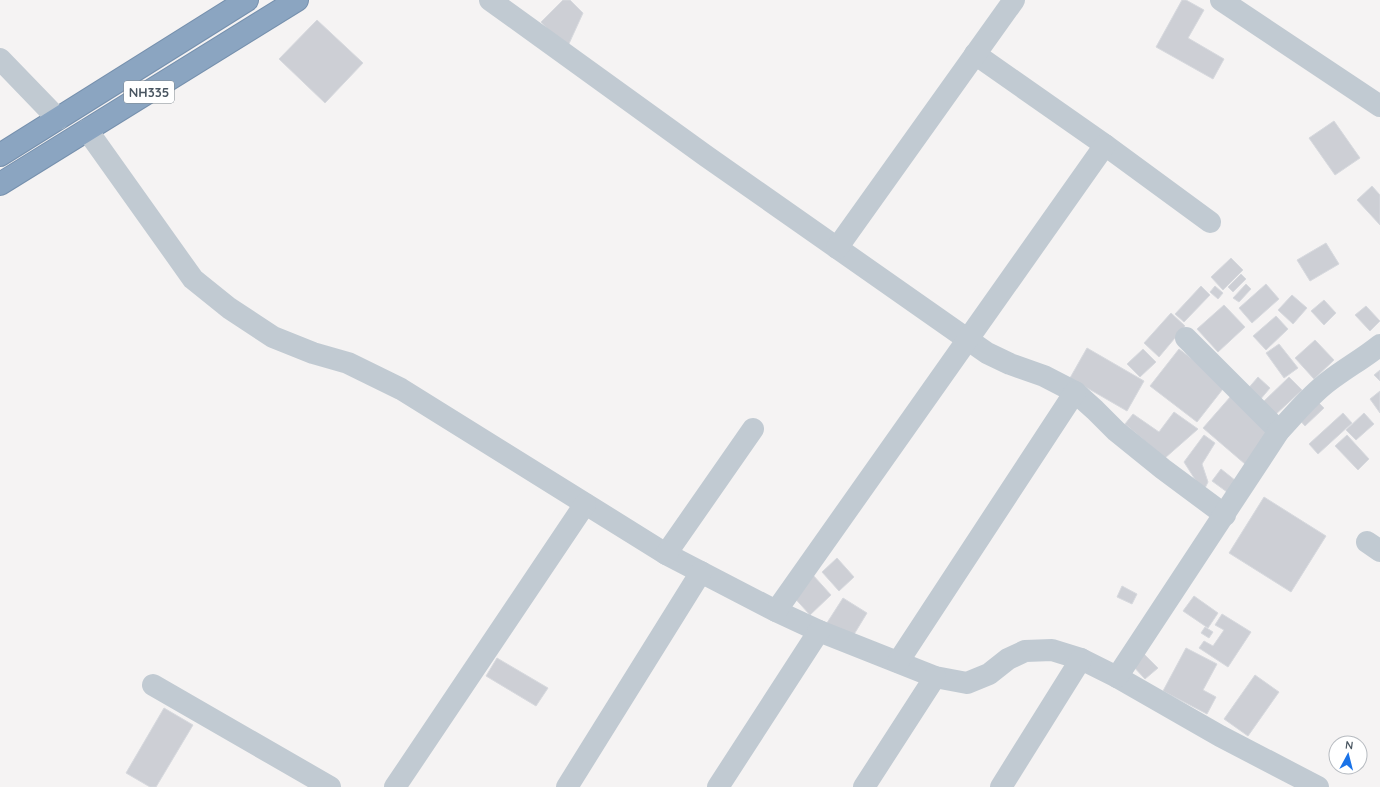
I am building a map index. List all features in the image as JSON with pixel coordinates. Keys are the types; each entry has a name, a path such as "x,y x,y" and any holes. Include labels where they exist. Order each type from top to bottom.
{"highway":[{"name":"NH335","path":"0,155 247,0"},
{"name":"NH335","path":"0,184 297,0"}],"street":[{"path":"490,0 706,156 987,353 1010,364 1044,376 1075,392 1116,431 1163,469 1225,515"},
{"path":"837,248 1014,0"},
{"path":"1221,0 1380,106"},
{"path":"975,54 1105,145 1210,222"},
{"path":"0,59 58,119"},
{"path":"87,130 193,279 229,308 273,337 313,353 348,363 401,389 666,554 776,611 819,631 935,677 967,683 989,674 1008,659 1025,651 1052,650 1081,659 1117,677 1220,736 1318,787"},
{"path":"776,611 1105,145"},
{"path":"1186,338 1279,431"},
{"path":"1117,677 1279,431 1304,403 1329,381 1367,355 1380,344"},
{"path":"898,662 1075,392"},
{"path":"666,554 753,429"},
{"path":"395,787 586,504"},
{"path":"567,787 701,572"},
{"path":"718,787 819,631"},
{"path":"1001,787 1081,659"},
{"path":"864,787 935,677"},
{"path":"153,685 330,787"}],"building":[{"path":"563,0 570,0 583,13 567,48 541,22"},
{"path":"1182,0 1186,0 1204,10 1188,38 1224,59 1213,79 1156,47"},
{"path":"317,20 363,63 325,103 279,59"},
{"path":"1334,121 1360,158 1335,175 1309,138"},
{"path":"1372,186 1380,195 1380,225 1357,200"},
{"path":"1326,243 1339,264 1310,281 1297,260"},
{"path":"1231,258 1243,270 1223,290 1211,277"},
{"path":"1241,274 1246,279 1233,292 1228,287"},
{"path":"1246,284 1251,289 1239,302 1233,298"},
{"path":"1266,284 1279,299 1252,323 1239,308"},
{"path":"1201,286 1210,295 1184,322 1175,314"},
{"path":"1215,286 1223,293 1218,299 1210,292"},
{"path":"1292,295 1307,308 1293,324 1278,310"},
{"path":"1324,300 1336,313 1324,325 1311,311"},
{"path":"1224,305 1245,327 1218,352 1197,329"},
{"path":"1366,306 1380,321 1370,331 1355,315"},
{"path":"1171,313 1185,326 1159,357 1144,343"},
{"path":"1276,316 1288,329 1266,350 1253,336"},
{"path":"1315,340 1334,360 1314,379 1295,358"},
{"path":"1279,344 1298,368 1284,378 1266,353"},
{"path":"1087,348 1144,381 1127,411 1070,378"},
{"path":"1143,349 1156,362 1140,377 1127,364"},
{"path":"1179,349 1226,385 1197,422 1150,386"},
{"path":"1380,370 1380,381 1374,375"},
{"path":"1258,377 1270,388 1259,401 1246,391"},
{"path":"1289,377 1302,390 1274,416 1262,403"},
{"path":"1380,391 1380,413 1370,399"},
{"path":"1231,396 1273,432 1245,464 1203,428"},
{"path":"1315,399 1324,408 1305,426 1296,416"},
{"path":"1174,412 1198,429 1165,458 1125,424 1133,414 1159,432"},
{"path":"1343,413 1352,423 1318,454 1309,444"},
{"path":"1364,413 1374,424 1356,440 1346,430"},
{"path":"1204,435 1215,443 1202,464 1208,482 1203,492 1184,462"},
{"path":"1347,435 1369,459 1358,470 1335,446"},
{"path":"1221,469 1236,481 1227,492 1212,481"},
{"path":"1264,497 1326,536 1291,592 1229,553"},
{"path":"837,558 854,577 839,591 822,572"},
{"path":"812,574 831,595 810,615 791,594"},
{"path":"1122,586 1137,594 1132,604 1117,597"},
{"path":"1194,596 1218,613 1208,628 1183,611"},
{"path":"843,598 867,613 850,641 825,626"},
{"path":"1222,614 1251,632 1228,667 1199,648 1204,641 1213,646 1224,630 1215,625"},
{"path":"1205,627 1213,632 1209,638 1201,633"},
{"path":"1186,648 1217,664 1203,690 1216,697 1207,714 1163,691"},
{"path":"1144,654 1158,668 1145,679 1132,665"},
{"path":"497,658 548,688 536,706 486,676"},
{"path":"1255,675 1279,692 1248,736 1224,719"},
{"path":"164,708 193,725 156,787 150,787 126,773"}]}
